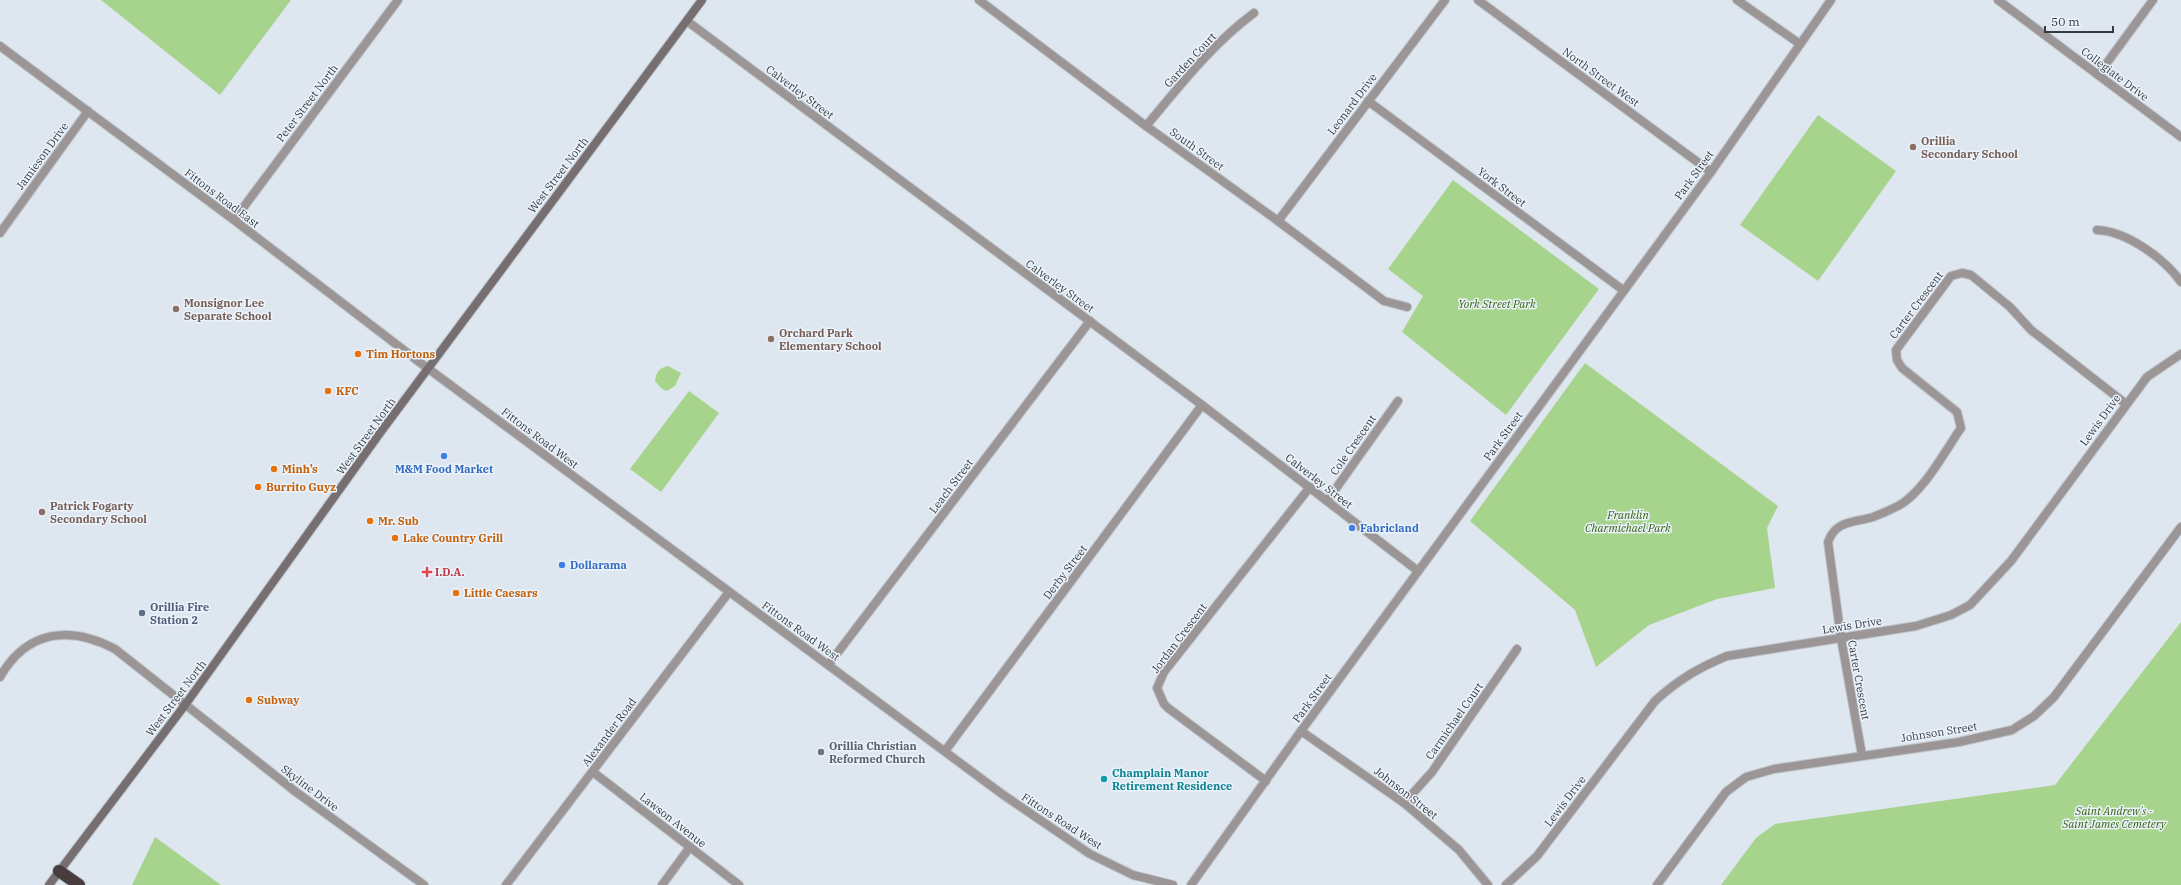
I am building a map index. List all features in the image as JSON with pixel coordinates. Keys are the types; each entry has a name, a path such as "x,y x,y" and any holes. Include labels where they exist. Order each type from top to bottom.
{"highway":[{"path":"59,871 79,885"}],"main road":[{"name":"West Street North","path":"49,885 185,705 380,433 702,0"}],"street":[{"name":"Peter Street North","path":"234,220 398,0"},
{"name":"South Street","path":"979,0 1146,126 1278,221 1384,301 1407,307"},
{"name":"Leonard Drive","path":"1278,221 1444,0"},
{"name":"North Street West","path":"1478,0 1711,172"},
{"path":"1737,0 1800,44"},
{"name":"Park Street","path":"1191,885 1301,730 1711,172 1831,0"},
{"path":"2098,75 2153,0"},
{"name":"Collegiate Drive","path":"2004,2 2181,137"},
{"name":"Garden Court","path":"1146,126 1195,69 1242,22 1254,13"},
{"name":"Calverley Street","path":"687,21 1202,405 1418,571"},
{"name":"Fittons Road East","path":"0,46 234,220 429,369"},
{"name":"York Street","path":"1368,101 1623,290"},
{"name":"Jamieson Drive","path":"0,233 88,111"},
{"path":"2097,230 2118,233 2128,238 2165,264 2181,282"},
{"name":"Carter Crescent","path":"1862,755 1841,638 1828,542 1832,532 1850,522 1874,517 1900,505 1920,486 1961,428 1957,412 1902,368 1897,360 1896,350 1951,276 1962,273 1971,275 2010,307 2031,330 2126,404"},
{"name":"Leach Street","path":"829,664 1090,321"},
{"name":"Lewis Drive","path":"1506,885 1537,856 1635,725 1655,701 1676,682 1700,667 1727,656 1916,626 1951,615 1970,605 2011,561 2147,377 2181,354"},
{"name":"Fittons Road West","path":"429,369 729,592 829,664 1002,794 1090,854 1133,875 1173,885"},
{"name":"Cole Crescent","path":"1327,501 1398,401"},
{"name":"Derby Street","path":"945,751 1202,405"},
{"name":"Jordan Crescent","path":"1266,781 1168,708 1164,704 1157,688 1164,672 1310,487"},
{"name":"Johnson Street","path":"1657,885 1726,792 1746,777 1774,769 1959,742 2012,730 2034,716 2054,697 2181,527"},
{"name":"Alexander Road","path":"506,885 729,592"},
{"name":"Skyline Drive","path":"0,677 18,653 36,641 59,634 82,636 115,649 296,792 424,885"},
{"name":"Carmichael Court","path":"1404,803 1432,772 1517,649"},
{"name":"Johnson Street","path":"1301,730 1404,803 1459,850 1488,885"},
{"name":"Lawson Avenue","path":"593,772 739,885"},
{"path":"662,885 690,847"}],"green space":[{"path":"101,0 291,0 220,95"},
{"path":"1818,115 1896,171 1818,281 1740,225"},
{"name":"York Street Park","path":"1453,180 1599,289 1506,415 1402,332 1423,296 1388,269"},
{"name":"Franklin Charmichael Park","path":"1585,363 1778,506 1767,528 1775,588 1717,599 1649,625 1596,667 1575,610 1470,521"},
{"path":"668,366 681,373 675,386 667,391 662,389 655,381 658,371"},
{"path":"689,391 719,413 661,492 630,469"},
{"name":"Saint Andrew's - Saint James Cemetery","path":"2181,622 2181,885 1721,885 1756,838 1775,824 2055,785"},
{"path":"155,837 221,885 132,885"}],"place":[{"name":"Orillia Secondary School","path":"1913,147"},
{"name":"Monsignor Lee Separate School","path":"176,309"},
{"name":"Orchard Park Elementary School","path":"771,339"},
{"name":"Tim Hortons","path":"358,354"},
{"name":"KFC","path":"328,391"},
{"name":"M&M Food Market","path":"444,456"},
{"name":"Minh’s","path":"274,469"},
{"name":"Burrito Guyz","path":"258,487"},
{"name":"Patrick Fogarty Secondary School","path":"42,512"},
{"name":"Mr. Sub","path":"370,521"},
{"name":"Fabricland","path":"1352,528"},
{"name":"Lake Country Grill","path":"395,538"},
{"name":"Dollarama","path":"562,565"},
{"name":"I.D.A.","path":"427,572"},
{"name":"Little Caesars","path":"456,593"},
{"name":"Orillia Fire Station 2","path":"142,613"},
{"name":"Subway","path":"249,700"},
{"name":"Orillia Christian Reformed Church","path":"821,752"},
{"name":"Champlain Manor Retirement Residence","path":"1104,779"}]}
